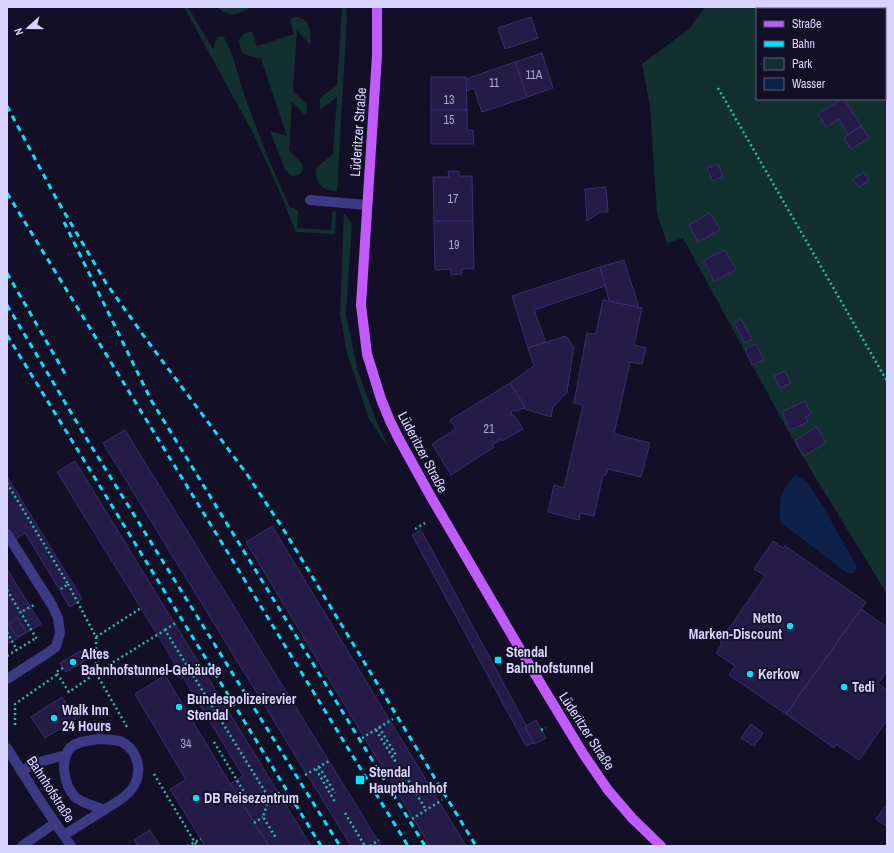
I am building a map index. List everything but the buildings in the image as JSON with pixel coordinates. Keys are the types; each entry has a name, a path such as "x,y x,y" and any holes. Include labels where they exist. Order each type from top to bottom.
{"main road":[{"name":"Lüderitzer Straße","path":"377,7 377,55 361,290 364,331 370,363 390,421 439,510 527,661 584,755 632,818 661,846"}],"street":[{"path":"310,200 367,205"},
{"path":"7,534 52,605 58,618 60,633 56,646 7,679"},
{"path":"64,835 104,810 120,800 130,791 136,782 139,770 137,758 130,748 121,741 98,739 80,742 71,748 66,755 64,775 68,787 75,797 86,804 104,810"},
{"name":"Bahnhofstraße","path":"7,748 71,846"},
{"path":"21,771 39,762 66,755"},
{"path":"22,846 56,823"}],"path":[{"path":"718,88 887,381"},
{"path":"415,529 425,523"},
{"path":"68,584 96,637 96,674 177,622"},
{"path":"7,590 36,638 7,656"},
{"path":"96,637 141,608"},
{"path":"165,630 269,798"},
{"path":"7,632 18,650"},
{"path":"15,725 15,704 58,674"},
{"path":"362,738 393,719"},
{"path":"379,727 397,756"},
{"path":"541,730 546,728"},
{"path":"376,730 397,764"},
{"path":"214,742 247,797 241,801"},
{"path":"305,775 329,761"},
{"path":"319,767 335,793"},
{"path":"316,769 335,802"},
{"path":"406,776 426,810"},
{"path":"254,823 263,817 269,798 281,792"},
{"path":"412,819 442,800"},
{"path":"345,813 365,846"},
{"path":"263,817 276,838"},
{"path":"187,846 201,839"},
{"path":"370,846 379,840"}],"green space":[{"path":"184,7 188,7 213,49 217,37 223,36 227,42 233,57 242,90 260,139 290,207 298,210 297,228 331,230 332,212 336,211 335,234 296,232 253,133"},
{"path":"218,7 251,7 242,12 229,14 225,13"},
{"path":"342,7 346,7 347,17 337,191 332,191 327,190 320,185 317,178 316,168 333,154 337,97 320,110 320,98 337,85"},
{"path":"705,7 887,7 887,594 798,449 683,238 667,243 657,213 650,106 642,64 689,29"},
{"path":"295,17 305,20 309,26 310,45 297,30 293,91 307,104 306,116 292,102 289,150 303,165 300,174 292,176 285,170 270,131 287,136 261,59 243,54 239,43 240,38 244,34 252,31 257,46 294,34 290,19"},
{"path":"344,213 352,223 346,315 358,372 376,420 389,449 369,419 347,353 340,315"}],"water":[{"path":"795,475 807,482 825,509 857,566 854,573 847,573 780,522 780,507 783,491"}],"railway":[{"path":"7,106 56,198 106,283 246,473 282,527 476,846"},
{"path":"7,193 408,846"},
{"path":"64,222 151,400 425,846"},
{"path":"7,273 67,377"},
{"path":"7,305 88,441 340,846"},
{"path":"7,335 321,846"}],"place":[{"name":"Netto Marken-Discount","path":"790,626"},
{"name":"Stendal Bahnhofstunnel","path":"498,660"},
{"name":"Altes Bahnhofstunnel-Gebäude","path":"73,662"},
{"name":"Kerkow","path":"750,674"},
{"name":"Tedi","path":"844,687"},
{"name":"Bundespolizeirevier Stendal","path":"179,707"},
{"name":"Walk Inn 24 Hours","path":"54,718"},
{"name":"Stendal Hauptbahnhof","path":"360,780"},
{"name":"DB Reisezentrum","path":"196,798"}]}
